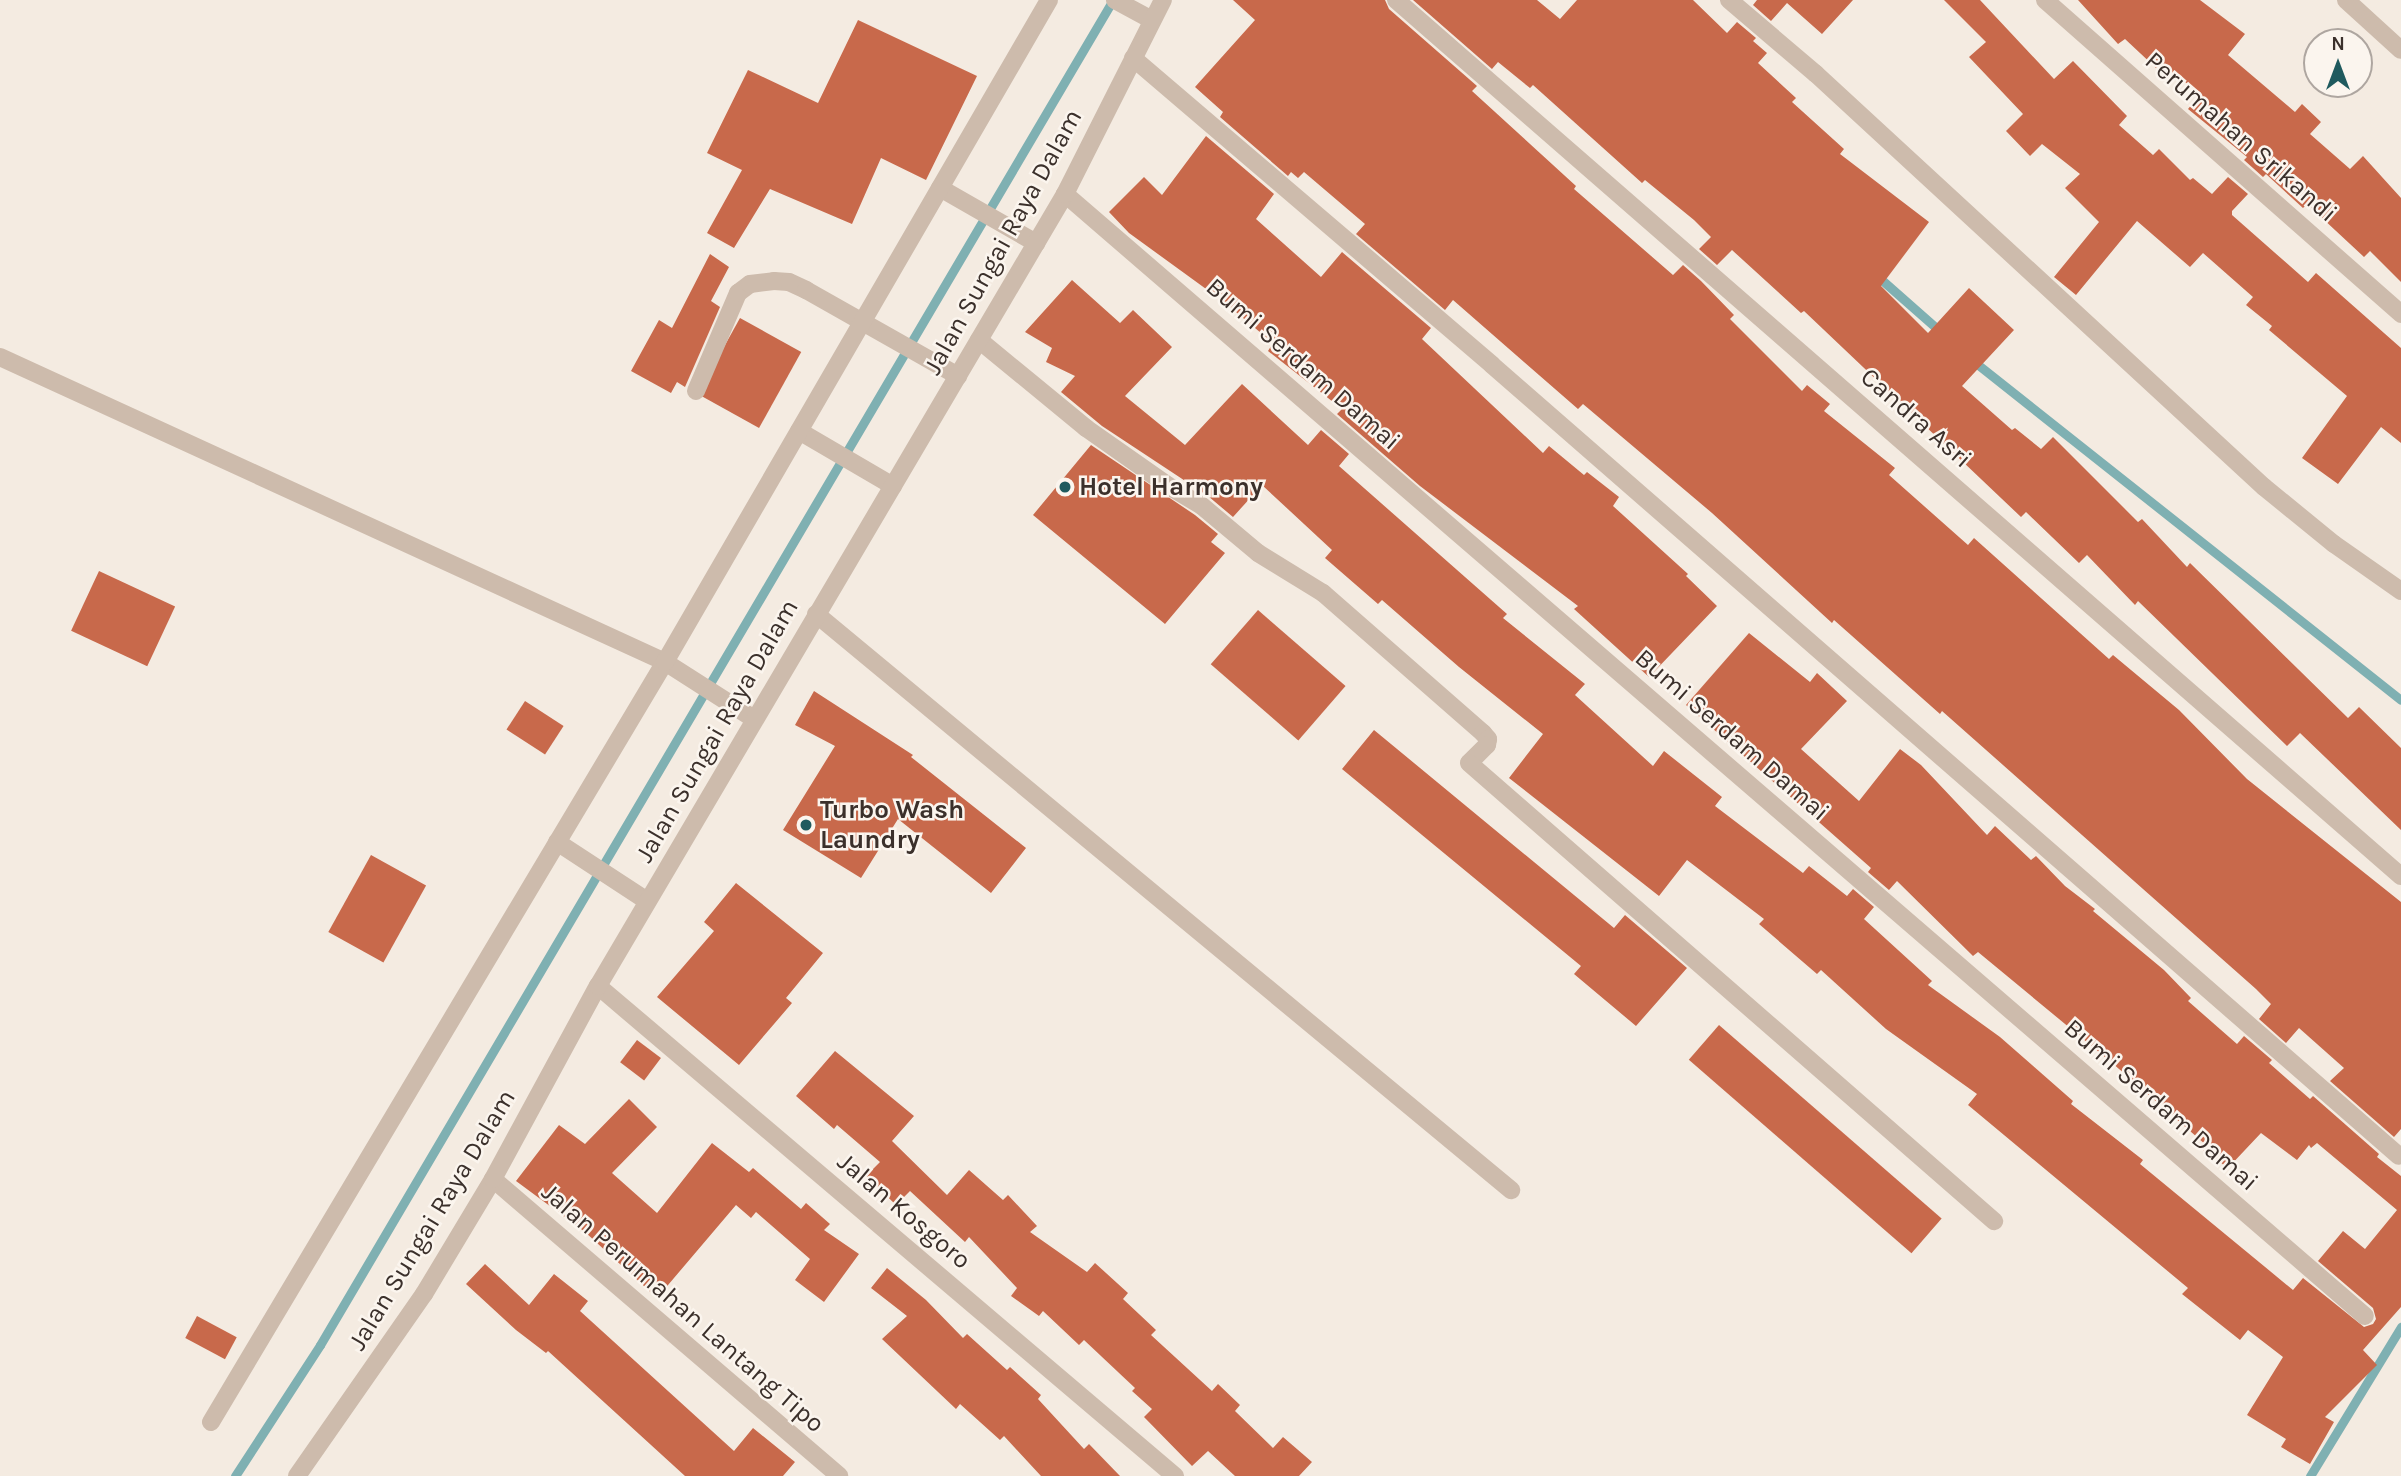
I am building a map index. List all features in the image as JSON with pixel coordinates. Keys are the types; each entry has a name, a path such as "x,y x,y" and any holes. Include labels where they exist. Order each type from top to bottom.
{"street":[{"path":"211,1422 562,845 665,662 868,327 940,188 1049,0"},
{"path":"1115,0 1152,20"},
{"name":"Jalan Sungai Raya Dalam","path":"297,1476 424,1294 493,1179 598,986 1065,194 1163,0"},
{"name":"Candra Asri","path":"1396,0 2401,876"},
{"path":"1729,0 1816,74 2264,487 2334,544 2401,591"},
{"name":"Perumahan Srikandi","path":"2045,0 2401,314"},
{"path":"2346,0 2401,50"},
{"path":"1133,58 1492,365 2399,1156"},
{"path":"940,188 1036,243"},
{"name":"Bumi Serdam Damai","path":"1065,194 2365,1316"},
{"path":"696,391 738,293 750,284 789,282 932,364 958,376"},
{"path":"979,340 1086,428 1167,485 1202,506 1258,553 1323,593 1483,733 1488,739 1487,745 1469,764 1994,1221"},
{"path":"0,357 665,662 754,719"},
{"path":"804,433 893,486"},
{"path":"816,614 1511,1190"},
{"path":"562,845 648,901"},
{"name":"Jalan Kosgoro","path":"598,986 1175,1476"},
{"name":"Jalan Perumahan Lantang Tipo","path":"493,1179 839,1476"}],"building":[{"path":"1233,0 1385,0 1389,9 1477,86 1472,91 1576,186 1574,189 1673,275 1683,265 1701,281 1734,315 1730,319 1802,391 1807,385 1830,404 1824,411 1895,468 1889,475 1968,545 1974,538 2109,659 2113,655 2179,710 2247,779 2401,902 2401,1129 2394,1137 2330,1081 2344,1068 2299,1028 2286,1043 2259,1019 2271,1004 2256,989 1942,711 1940,714 1834,620 1832,623 1712,513 1583,404 1578,409 1453,300 1445,310 1356,234 1365,224 1304,172 1298,178 1291,172 1288,176 1220,117 1223,112 1195,87 1255,20"},
{"path":"1413,0 1537,0 1560,19 1577,0 1693,0 1727,33 1737,22 1756,38 1753,41 1767,53 1758,63 1796,98 1792,102 1844,149 1840,154 1929,222 1881,286 1928,333 1969,288 2014,330 1962,386 2012,430 2015,428 2041,449 2053,437 2138,522 2142,519 2187,567 2190,563 2348,718 2359,707 2401,748 2401,830 2300,733 2287,746 2138,601 2135,605 2087,555 2079,563 2026,512 2021,517 1804,311 1801,313 1732,250 1717,265 1699,249 1711,237 1694,220 1645,180 1642,183 1533,85 1530,88 1498,62 1492,69"},
{"path":"1757,0 1853,0 1822,34 1787,3 1771,21 1753,5"},
{"path":"1944,0 1980,0 2054,79 2073,61 2127,116 2119,125 2153,155 2159,149 2190,180 2193,178 2212,194 2228,177 2248,194 2232,211 2232,215 2308,282 2316,273 2401,348 2401,443 2381,427 2338,484 2302,458 2347,396 2269,330 2272,326 2246,305 2253,297 2203,253 2190,267 2137,221 2076,295 2054,277 2099,222 2065,188 2080,174 2042,144 2030,156 2006,131 2023,114 1969,57 1986,42"},
{"path":"2078,0 2200,0 2245,34 2228,55 2295,112 2302,104 2321,122 2310,134 2350,169 2363,156 2401,198 2401,282 2370,251 2364,257 2307,204 2303,208 2266,174 2263,177 2244,160 2247,157 2188,109 2201,93 2159,64 2156,68 2125,39 2118,44"},
{"path":"858,20 977,76 926,180 881,158 852,224 770,189 734,248 707,233 742,170 707,153 748,70 818,103"},
{"path":"1206,136 1274,194 1256,219 1321,277 1342,252 1431,328 1422,339 1543,453 1549,446 1584,475 1587,472 1619,497 1613,506 1688,574 1686,576 1717,606 1649,677 1574,609 1578,606 1420,486 1337,414 1342,409 1268,351 1273,343 1224,302 1129,233 1109,212 1144,177 1162,195"},
{"path":"710,254 729,267 711,301 720,307 685,387 677,382 671,393 631,371 659,320 672,328"},
{"path":"1072,280 1120,323 1133,310 1172,347 1125,396 1185,445 1242,384 1308,445 1321,430 1349,454 1339,466 1507,614 1503,618 1585,684 1575,695 1653,766 1664,751 1722,797 1715,806 1803,873 1809,866 1847,896 1853,889 1874,907 1864,919 1932,981 1928,985 2000,1037 2073,1101 2071,1104 2143,1160 2140,1164 2293,1290 2303,1278 2364,1327 2373,1324 2376,1319 2373,1308 2318,1261 2343,1231 2365,1249 2397,1210 2317,1143 2311,1148 2309,1145 2297,1160 2261,1133 2228,1168 2203,1150 2206,1145 2111,1062 1978,952 1973,956 1897,881 1889,890 1868,872 1871,868 1686,705 1749,633 1810,682 1817,673 1847,701 1801,749 1859,801 1900,749 1921,765 1987,835 1995,826 2031,860 2036,856 2065,886 2095,909 2093,911 2164,970 2191,998 2188,1001 2237,1044 2244,1036 2272,1060 2269,1063 2310,1099 2313,1096 2379,1154 2377,1157 2401,1176 2401,1307 2363,1350 2377,1365 2325,1417 2334,1422 2310,1464 2281,1447 2286,1439 2247,1415 2283,1357 2248,1330 2240,1340 2182,1294 2188,1288 1968,1105 1977,1094 1886,1029 1821,970 1817,974 1759,924 1764,919 1687,860 1659,896 1509,778 1543,734 1459,667 1382,600 1378,604 1325,558 1332,550 1262,485 1233,517 1208,496 1102,426 1061,392 1075,376 1046,362 1052,348 1025,332"},
{"path":"740,318 801,352 759,428 698,394"},
{"path":"1091,445 1195,515 1218,534 1211,542 1225,553 1165,624 1033,515"},
{"path":"99,571 175,606 147,666 71,631"},
{"path":"1258,610 1346,686 1298,740 1211,664"},
{"path":"814,691 913,755 911,757 1026,848 991,893 898,819 861,878 783,830 835,746 795,725"},
{"path":"525,701 564,726 545,755 506,730"},
{"path":"1374,730 1614,928 1625,915 1687,968 1636,1026 1574,974 1581,966 1342,769"},
{"path":"371,855 426,886 383,963 328,932"},
{"path":"736,883 823,953 786,998 792,1003 739,1065 657,997 714,931 704,922"},
{"path":"1719,1025 1942,1219 1911,1253 1689,1060"},
{"path":"637,1040 661,1058 644,1080 620,1062"},
{"path":"835,1051 914,1116 892,1141 947,1195 969,1170 1003,1200 1008,1195 1037,1226 1030,1232 1087,1272 1095,1263 1128,1293 1123,1299 1156,1330 1151,1335 1212,1391 1218,1384 1240,1405 1235,1411 1273,1448 1283,1437 1312,1462 1299,1476 1235,1476 1208,1451 1192,1466 1144,1417 1152,1409 1132,1391 1135,1388 1084,1340 1079,1345 1043,1311 1039,1316 1011,1296 1017,1288 969,1237 965,1242 910,1191 896,1205 866,1176 880,1162 837,1125 834,1129 796,1096"},
{"path":"629,1099 657,1127 612,1173 657,1213 712,1143 749,1172 753,1168 801,1209 806,1203 830,1224 824,1230 859,1254 824,1302 795,1280 810,1259 756,1212 751,1218 736,1205 657,1298 585,1232 516,1181 559,1125 585,1144"},
{"path":"485,1264 529,1305 554,1274 588,1301 580,1311 734,1451 753,1428 795,1462 783,1476 685,1476 548,1351 546,1353 516,1330 466,1284"},
{"path":"887,1268 926,1300 963,1338 967,1334 1007,1370 1010,1367 1041,1395 1038,1399 1084,1449 1089,1444 1120,1476 1041,1476 1004,1436 1000,1440 960,1404 956,1409 882,1339 907,1316 871,1288"},
{"path":"197,1316 237,1337 225,1359 185,1338"}],"waterway":[{"path":"235,1476 320,1345 1113,0"},
{"path":"1875,274 1943,334"},
{"path":"1972,360 2401,700"},
{"path":"2310,1476 2401,1327"}],"place":[{"name":"Hotel Harmony","path":"1065,487"},
{"name":"Turbo Wash Laundry","path":"806,825"}]}
